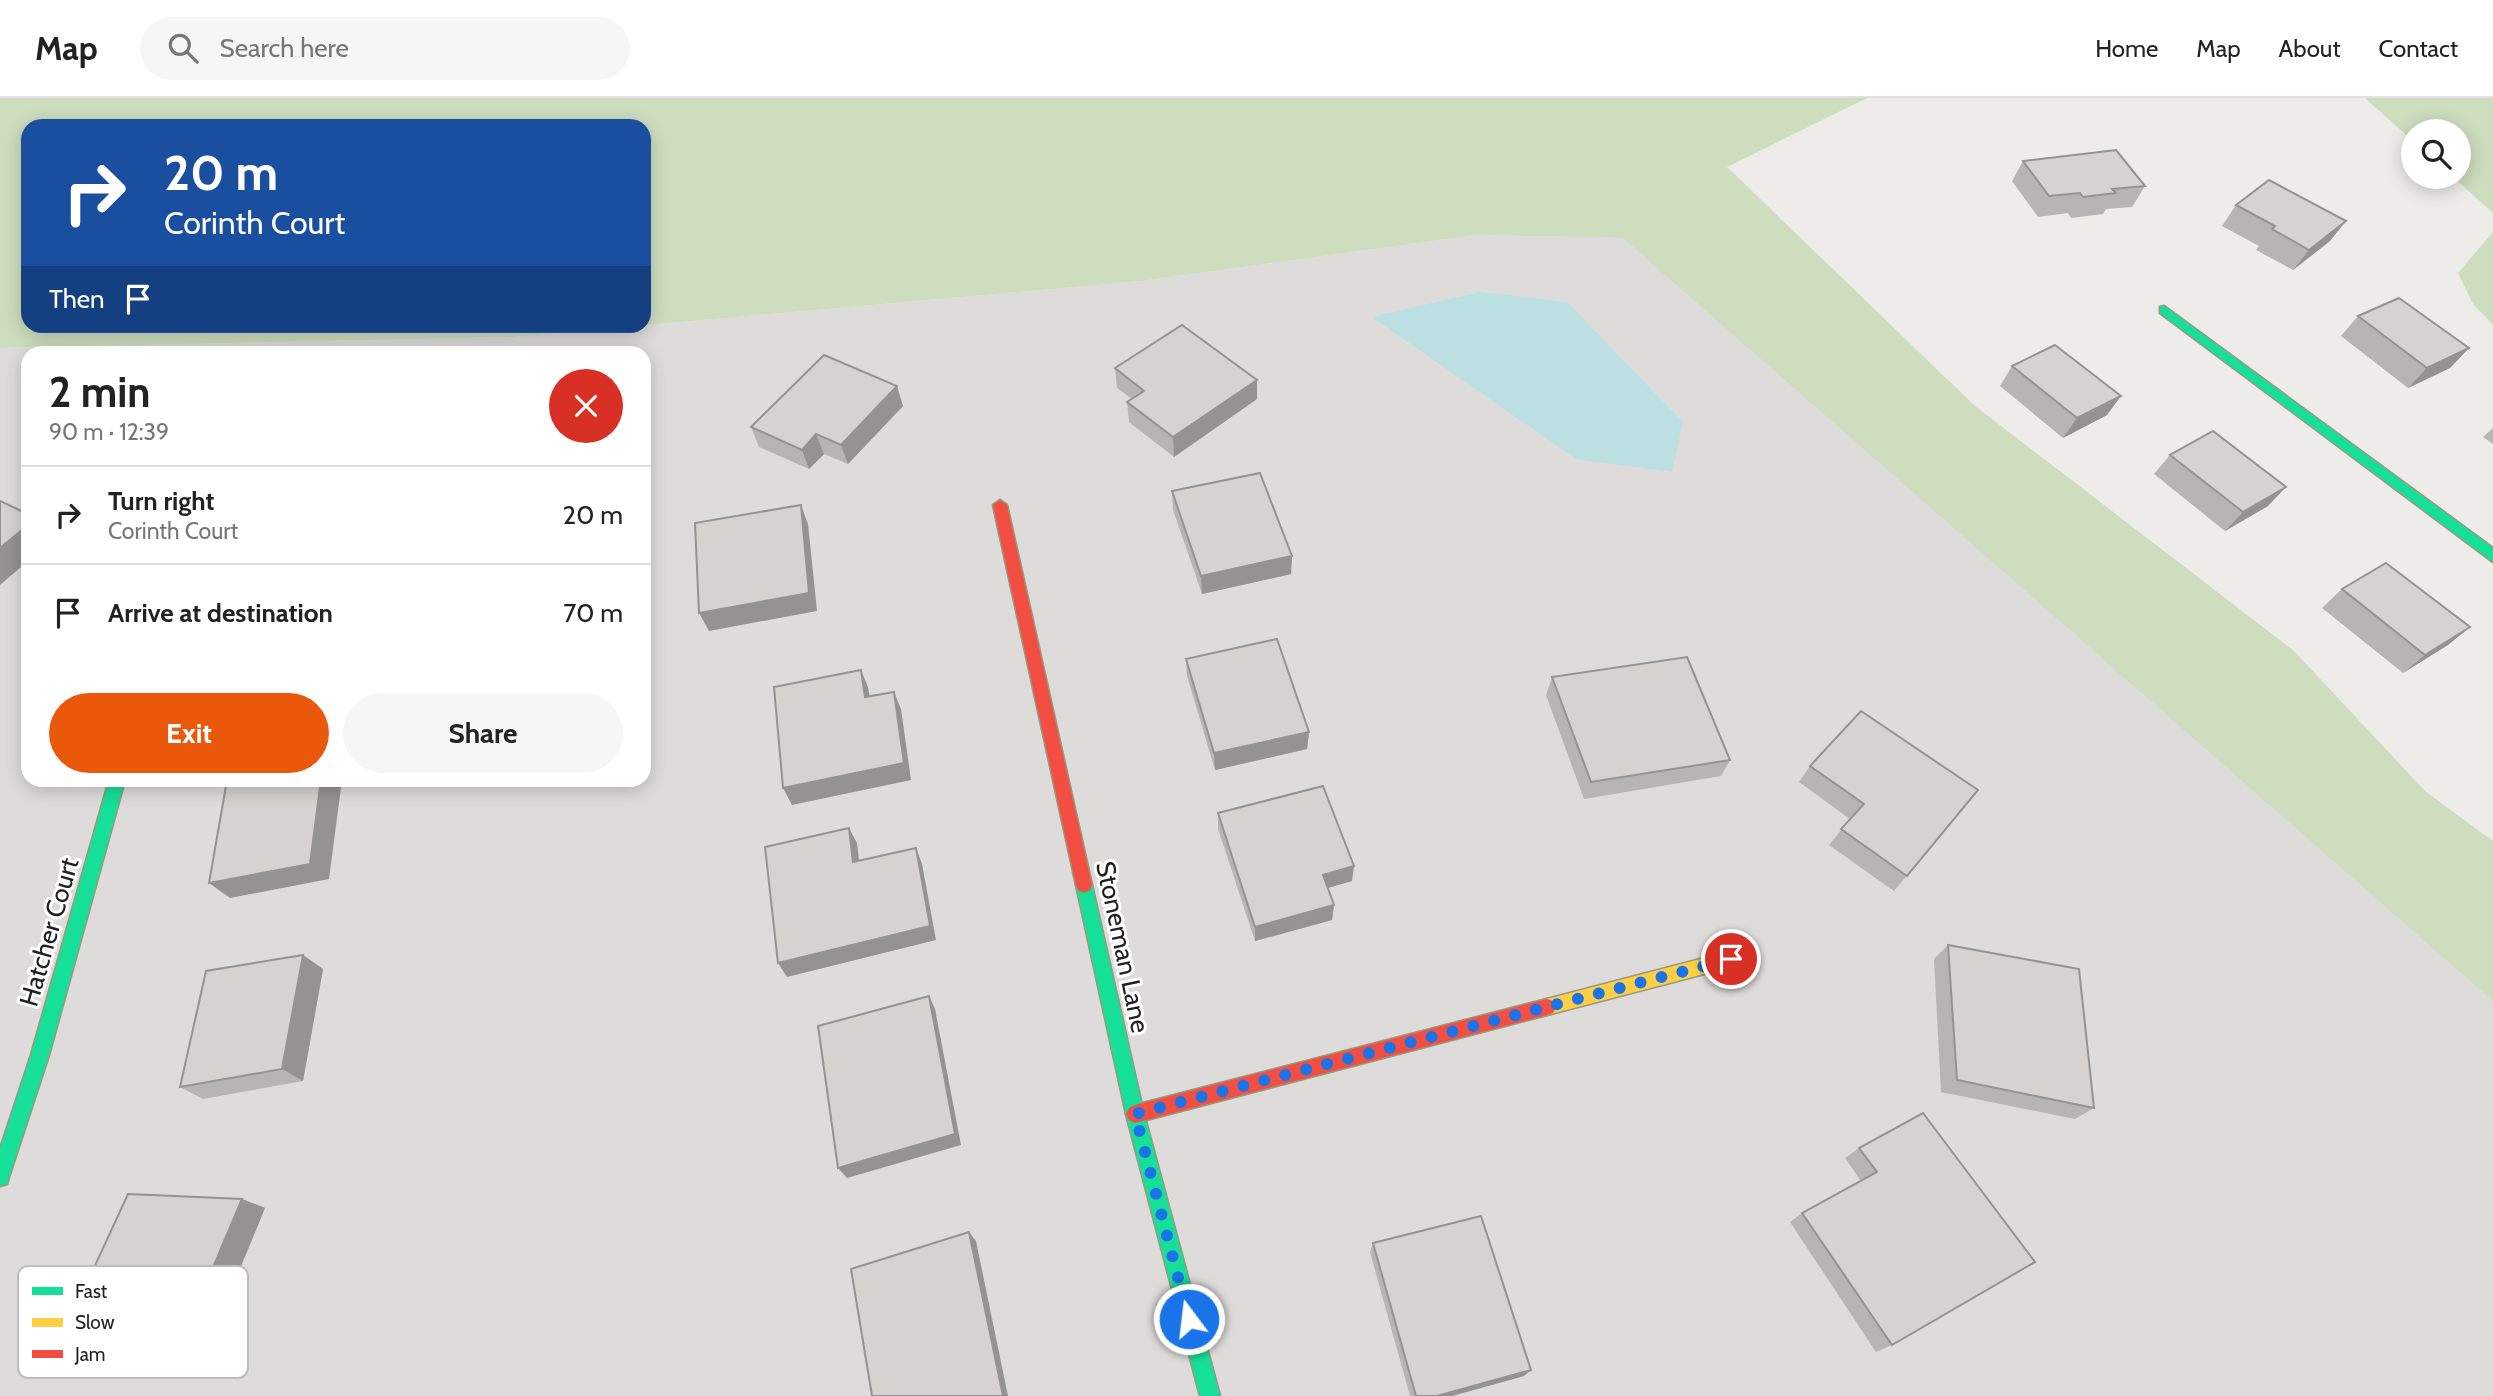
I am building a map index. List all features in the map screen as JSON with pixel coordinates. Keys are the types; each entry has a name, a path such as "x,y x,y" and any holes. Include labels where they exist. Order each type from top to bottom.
{"street":[{"path":"2164,310 2493,555"},
{"name":"Stoneman Lane","path":"1000,505 1135,1114 1210,1396"},
{"name":"Hatcher Court","path":"0,1177 40,1055 115,787"},
{"path":"1135,1114 1731,959"}],"shaded area":[{"path":"1476,235 1623,238 2493,862 2493,1396 0,1396 0,348 21,348 21,787 651,787 651,346 93,346 513,337 558,333 651,333 651,325 1141,281"}],"green space":[{"path":"0,98 1867,98 1727,167 1975,406 2293,650 2426,792 2493,841 2493,1001 1623,238 1476,235 1141,281 651,324 651,119 21,119 21,333 558,333 513,337 0,348"},
{"path":"2365,98 2493,98 2493,213 2466,189 2471,189 2471,119 2401,119 2401,130"},
{"path":"2493,232 2493,325 2473,304 2458,273"}],"water":[{"path":"1480,292 1567,302 1683,422 1672,472 1576,459 1372,317"}],"building":[{"path":"2116,150 2145,186 2112,189 2116,193 2083,197 2080,193 2049,196 2023,161"},
{"path":"2269,180 2346,221 2309,250 2272,229 2275,226 2236,205"},
{"path":"2399,298 2469,348 2427,368 2358,316"},
{"path":"1182,325 1257,380 1173,437 1127,402 1144,391 1115,368"},
{"path":"2055,345 2121,396 2077,418 2012,366"},
{"path":"824,355 897,386 841,445 816,434 802,450 751,427"},
{"path":"2213,431 2286,487 2243,512 2170,455"},
{"path":"1260,473 1292,556 1201,576 1172,491"},
{"path":"0,501 21,511 21,531 0,548"},
{"path":"801,505 809,593 699,613 695,523"},
{"path":"2386,563 2470,627 2425,655 2342,589"},
{"path":"1277,639 1309,732 1214,753 1186,659"},
{"path":"1687,657 1730,760 1591,782 1552,677"},
{"path":"861,670 865,697 894,692 904,763 783,788 774,687"},
{"path":"1861,711 1978,790 1907,876 1841,829 1864,804 1810,766"},
{"path":"1323,786 1354,866 1323,875 1334,905 1255,927 1218,813"},
{"path":"226,787 320,787 310,864 209,883"},
{"path":"849,828 853,862 916,848 930,926 778,963 765,847"},
{"path":"1948,945 2079,969 2094,1108 1957,1080"},
{"path":"303,955 282,1069 180,1087 206,971"},
{"path":"929,996 955,1134 838,1168 818,1026"},
{"path":"1923,1113 2035,1262 1892,1345 1802,1213 1877,1172 1859,1148"},
{"path":"128,1194 242,1199 214,1266 95,1266"},
{"path":"1481,1216 1531,1370 1437,1396 1416,1396 1373,1243"},
{"path":"969,1232 1003,1396 872,1396 851,1269"}],"traffic: fast":[{"path":"2164,310 2493,556"},
{"path":"0,1177 40,1055 115,787"},
{"path":"1084,885 1135,1114 1210,1396"}],"traffic: slow":[{"path":"1547,1007 1731,959"}],"traffic: jam":[{"path":"1000,505 1084,885"},
{"path":"1135,1114 1547,1007"}],"route":[{"path":"1189,1319 1135,1114 1731,959"}]}
